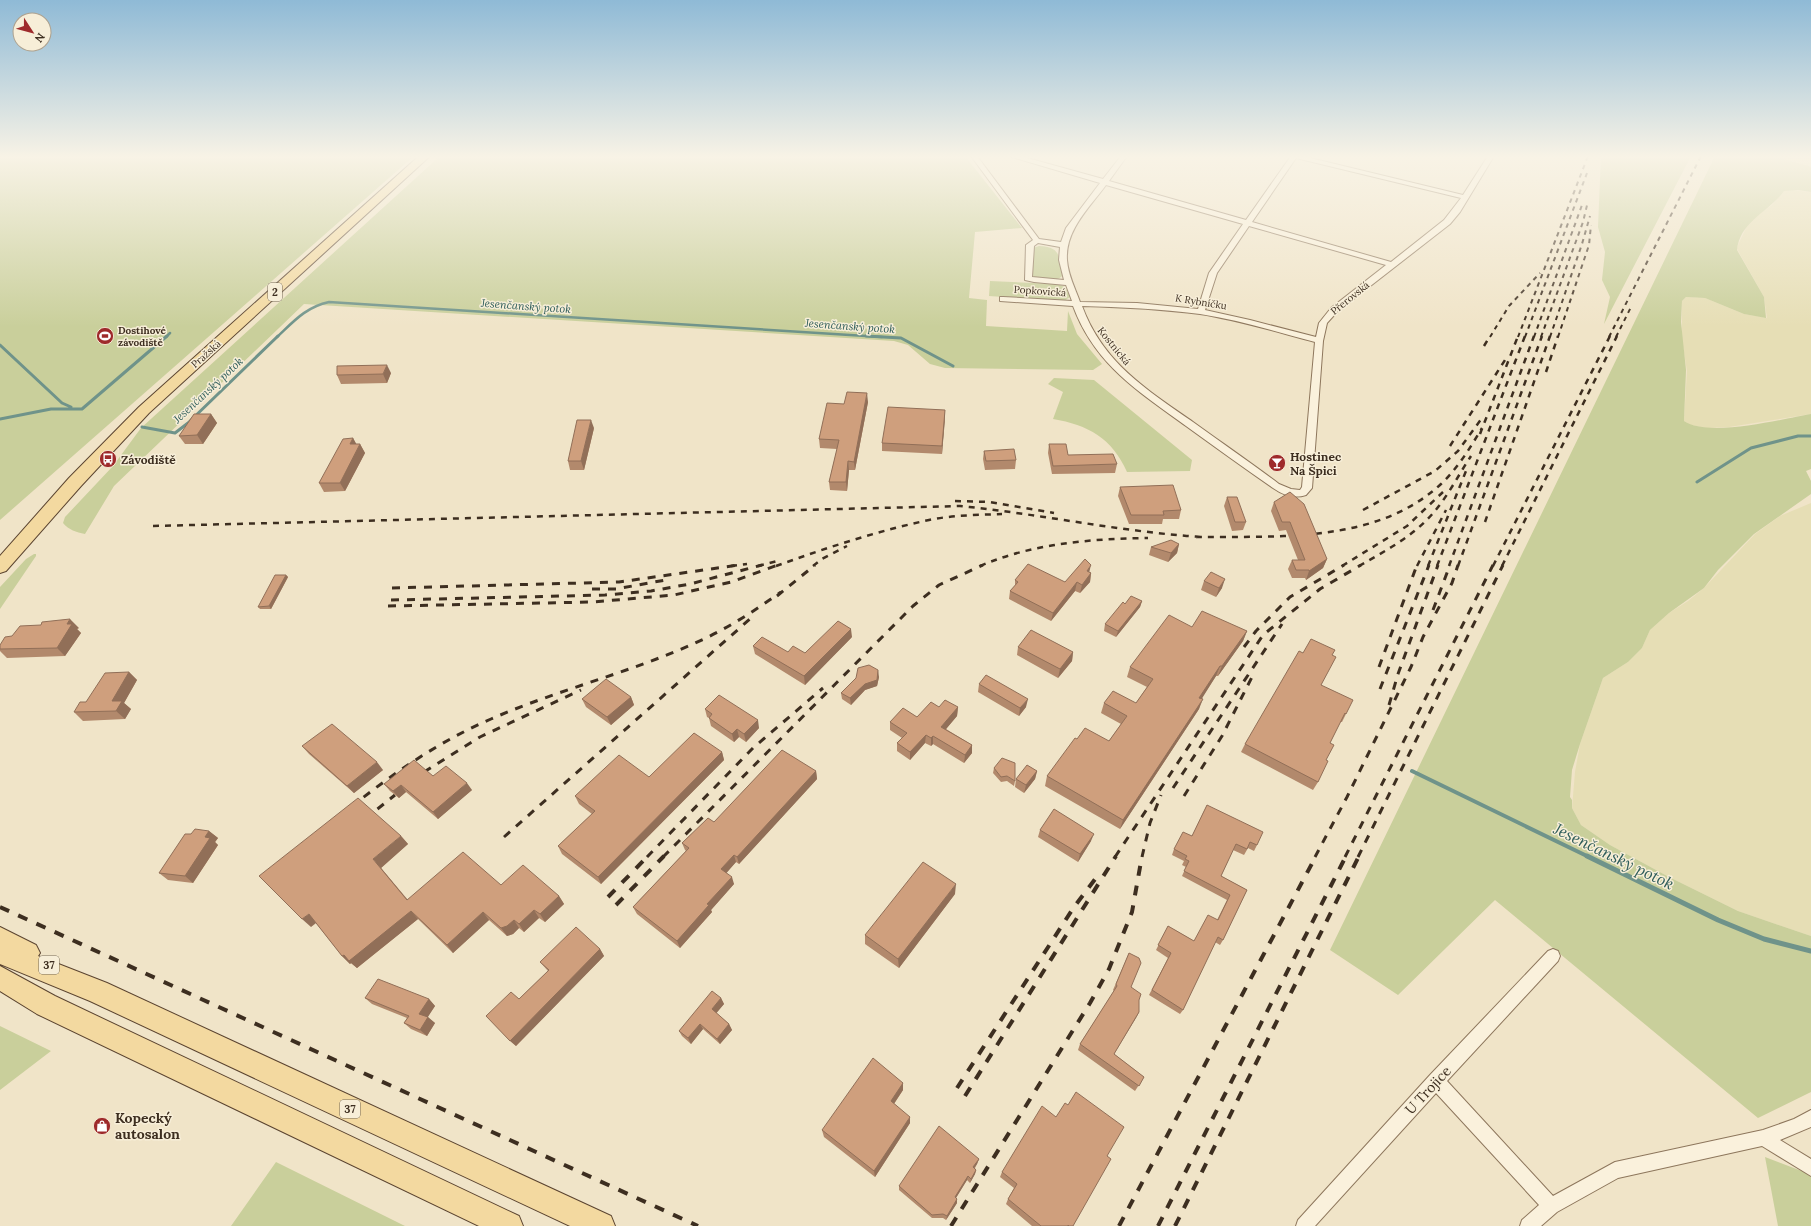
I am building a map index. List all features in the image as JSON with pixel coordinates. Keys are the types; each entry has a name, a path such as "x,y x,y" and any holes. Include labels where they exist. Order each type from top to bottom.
{"main road":[{"name":"Pražská","path":"0,567 75,482 144,410 362,213"},
{"name":"37","path":"0,938 98,992"},
{"name":"37","path":"0,952 98,992 601,1226"},
{"path":"0,978 46,1005 509,1226"},
{"path":"0,990 46,1005"}],"street":[{"path":"1016,213 1037,242 1064,245"},
{"name":"Kostnická","path":"1081,213 1070,228 1064,245 1063,260 1076,304 1083,321 1097,346 1117,370 1132,383 1285,491"},
{"path":"1215,213 1393,265"},
{"path":"1201,312 1210,279 1256,213"},
{"name":"Přerovská","path":"1285,491 1300,494 1307,488 1319,341 1324,323 1329,314 1393,265 1455,213"},
{"name":"Popkovická","path":"1037,242 1030,245 1028,278 1034,280 1069,283"},
{"name":"Popkovická","path":"1003,299 1076,304"},
{"name":"K Rybníčku","path":"1076,304 1137,305 1201,312 1250,322 1319,341"},
{"name":"U Trojice","path":"1304,1226 1436,1081 1553,956"},
{"path":"1436,1081 1551,1206"},
{"path":"1528,1226 1551,1206 1615,1170 1762,1138 1798,1125 1811,1118"},
{"path":"1762,1138 1811,1168"}],"shaded area":[{"path":"1760,213 1811,213 1811,414 1729,427 1707,428 1690,425 1684,421 1687,371 1682,340 1682,301 1686,297 1705,298 1744,314 1767,318 1764,297 1737,249 1746,228 1753,218"},
{"path":"1811,503 1811,936 1738,911 1669,877 1610,845 1581,825 1572,808 1575,772 1580,744 1603,678 1628,662 1642,648 1650,630 1669,613 1688,601 1704,588 1755,534 1780,516"}],"green space":[{"name":"Dostihové závodiště","path":"0,213 349,213 0,520"},
{"path":"377,213 1010,213 1022,228 975,232 969,298 987,300 986,326 1067,331 1068,311 1077,334 1102,364 1093,370 945,368 930,364 908,345 894,341 304,304 114,486 85,534 73,530 65,525 63,523 65,517 113,466 141,428"},
{"path":"1599,213 1661,213 1604,324 1610,297 1602,280 1605,252 1598,227"},
{"path":"1687,213 1762,213 1749,224 1739,240 1737,250 1764,297 1766,318 1744,314 1705,298 1686,297 1682,301 1681,322 1686,370 1684,421 1695,426 1728,428 1765,423 1811,414 1811,469 1806,471 1811,481 1811,494 1754,534 1718,570 1704,588 1669,613 1650,630 1642,648 1628,662 1603,678 1572,770 1570,797 1572,800 1572,808 1581,825 1610,845 1669,877 1738,911 1811,936 1811,1092 1758,1118 1495,900 1398,995 1330,950"},
{"path":"1039,246 1052,248 1058,254 1063,275 1060,278 1048,280 1031,277 1033,248"},
{"path":"990,281 1057,284 1065,287 1070,297 1064,301 989,296"},
{"path":"1054,378 1094,380 1192,460 1190,471 1127,472 1114,450 1098,435 1077,425 1053,419 1063,392 1048,384"},
{"path":"36,554 36,556 0,609 0,587 26,559"},
{"path":"0,1026 51,1051 0,1090"},
{"path":"1765,1157 1807,1173 1811,1177 1811,1226 1778,1226"},
{"path":"276,1162 405,1226 231,1226"}],"building":[{"path":"387,365 383,374 337,375 337,366"},
{"path":"847,392 867,393 854,462 848,461 846,482 829,482 839,440 819,439 827,403 844,404"},
{"path":"888,407 945,410 942,446 882,443"},
{"path":"194,414 211,414 197,435 179,436"},
{"path":"577,420 591,420 581,461 568,461"},
{"path":"353,438 350,444 360,444 340,483 319,483 343,439"},
{"path":"1049,444 1066,444 1068,455 1113,454 1117,464 1053,466"},
{"path":"1014,449 1016,460 986,461 984,451"},
{"path":"1173,485 1181,510 1163,511 1164,515 1131,515 1120,487"},
{"path":"1290,492 1304,504 1327,559 1309,571 1296,570 1292,560 1305,560 1290,522 1282,522 1274,502"},
{"path":"1227,497 1237,497 1246,522 1235,522"},
{"path":"1171,540 1179,544 1171,553 1151,547"},
{"path":"1085,559 1091,565 1087,571 1091,573 1082,585 1077,582 1053,613 1010,591 1018,582 1015,580 1028,564 1065,582"},
{"path":"1211,572 1225,579 1219,588 1204,581"},
{"path":"275,575 286,575 269,606 258,607"},
{"path":"1131,596 1142,601 1118,631 1105,624 1123,602 1125,604"},
{"path":"1202,611 1247,631 1222,666 1220,666 1199,698 1203,699 1123,820 1047,776 1075,738 1077,739 1085,728 1109,741 1127,716 1104,703 1113,691 1136,703 1153,679 1130,667 1169,615 1192,627"},
{"path":"70,619 67,624 72,624 57,648 0,649 0,645 5,637 12,636 20,626 41,625 42,622"},
{"path":"838,621 851,629 804,676 753,646 762,637 788,652 793,646 805,653"},
{"path":"1031,630 1073,652 1060,669 1018,647"},
{"path":"1311,639 1335,650 1332,655 1336,657 1321,685 1353,700 1330,743 1334,745 1326,760 1328,761 1318,782 1245,744 1299,651 1303,653"},
{"path":"869,665 878,670 877,680 865,684 850,698 841,693 856,678 858,668"},
{"path":"129,672 112,701 122,701 116,711 74,712 80,702 86,702 105,673"},
{"path":"986,675 1028,699 1020,708 979,684"},
{"path":"606,679 631,697 607,717 582,699"},
{"path":"719,695 758,720 744,734 737,729 732,734 709,718 712,714 705,709"},
{"path":"945,700 958,707 941,727 972,745 965,755 933,736 931,738 926,735 910,752 897,743 907,733 890,722 903,708 917,717 931,702 939,707"},
{"path":"332,724 377,762 347,786 302,746"},
{"path":"694,733 722,752 598,877 558,846 595,811 575,796 619,755 649,777"},
{"path":"782,750 816,771 737,857 734,855 721,869 732,877 707,904 709,905 677,941 633,907 689,848 682,843 708,818 714,822"},
{"path":"1002,758 1015,763 1015,781 1007,776 1001,777 994,768"},
{"path":"414,760 433,776 446,766 467,783 433,812 401,785 393,791 384,784"},
{"path":"1027,765 1037,771 1026,785 1016,779"},
{"path":"358,798 401,836 373,859 407,900 463,852 501,885 523,865 559,896 540,914 534,910 519,924 514,920 507,926 501,928 483,912 447,945 411,911 349,961 344,955 342,956 309,914 302,919 259,876"},
{"path":"1207,805 1263,832 1257,845 1250,842 1247,849 1236,844 1221,876 1247,890 1223,940 1218,937 1183,1010 1152,990 1171,953 1158,945 1168,926 1194,941 1208,915 1218,920 1230,895 1184,871 1189,861 1185,859 1187,856 1174,849 1183,832 1192,836"},
{"path":"1054,809 1094,834 1080,854 1040,830"},
{"path":"195,829 209,831 205,837 210,838 185,876 159,873 185,834 191,834"},
{"path":"923,862 956,884 898,959 865,935"},
{"path":"576,927 600,949 510,1041 486,1016 511,992 519,999 549,970 540,962"},
{"path":"1129,953 1139,958 1141,963 1131,987 1141,994 1139,1000 1139,1012 1114,1054 1144,1077 1139,1086 1080,1044 1117,986 1116,984"},
{"path":"378,979 429,999 419,1014 428,1017 420,1030 404,1023 409,1016 365,998"},
{"path":"712,991 721,998 712,1009 729,1024 717,1039 700,1024 688,1038 679,1031"},
{"path":"873,1058 903,1083 891,1101 910,1117 874,1171 822,1130"},
{"path":"1076,1092 1124,1127 1107,1156 1111,1159 1073,1226 1041,1226 1008,1199 1017,1184 1002,1172 1042,1106 1056,1117 1065,1103 1068,1105"},
{"path":"939,1126 979,1159 973,1167 976,1170 971,1179 968,1176 955,1197 957,1199 947,1216 943,1214 932,1215 899,1186"}],"waterway":[{"name":"Jesenčanský potok","path":"277,337 307,311 329,302 868,336"},
{"path":"167,336 170,333"},
{"path":"0,419 51,409 82,409 167,336"},
{"name":"Jesenčanský potok","path":"142,427 175,433 188,423 278,336"},
{"name":"Jesenčanský potok","path":"868,336 901,338 953,366"},
{"name":"Jesenčanský potok","path":"868,336 882,337"},
{"path":"0,345 62,403 71,407"},
{"path":"1697,482 1751,448 1798,436 1811,436"},
{"name":"Jesenčanský potok","path":"1412,771 1589,857"},
{"name":"Jesenčanský potok","path":"1587,856 1718,920 1764,939 1811,951"}],"railway":[{"path":"1518,337 1566,213"},
{"path":"1525,337 1572,213"},
{"path":"1534,337 1579,213"},
{"path":"1541,337 1585,213"},
{"path":"1609,337 1672,213"},
{"path":"1550,337 1590,216"},
{"path":"1558,337 1589,245 1591,225"},
{"path":"1490,337 1509,306 1540,273"},
{"path":"1616,337 1632,305"},
{"path":"1484,346 1490,336"},
{"path":"1480,434 1518,336"},
{"path":"1437,566 1525,336"},
{"path":"1449,566 1534,336"},
{"path":"1458,566 1542,336"},
{"path":"1485,522 1550,336"},
{"path":"1546,372 1558,336"},
{"path":"1493,566 1610,336"},
{"path":"1502,566 1617,336"},
{"path":"1450,446 1505,360"},
{"path":"1363,510 1435,471 1458,451 1482,418"},
{"path":"1202,537 1292,536 1325,533 1357,527 1387,517 1415,503 1441,484 1458,465 1482,428"},
{"path":"1359,566 1408,536 1426,521 1444,499 1471,456"},
{"path":"1428,566 1466,471"},
{"path":"1342,566 1407,526 1443,492"},
{"path":"955,501 990,502 1054,513"},
{"path":"153,526 960,506 1172,535 1202,537"},
{"path":"1417,566 1446,510"},
{"path":"776,566 852,540 910,524 947,517 1002,514"},
{"path":"1196,537 1202,537"},
{"path":"980,566 1000,558 1042,547 1084,541 1148,538"},
{"path":"813,566 822,559 847,546"},
{"path":"758,566 781,560"},
{"path":"739,565 747,564"},
{"path":"392,588 619,582 739,565"},
{"path":"731,566 739,565"},
{"path":"391,600 605,595 651,591 690,584 762,565"},
{"path":"388,606 593,602 674,595 731,582 778,565"},
{"path":"777,596 815,565"},
{"path":"663,857 913,606 939,585 983,565"},
{"path":"1244,647 1256,631 1290,597 1344,565"},
{"path":"1115,857 1263,635 1320,589 1361,565"},
{"path":"1379,667 1417,565"},
{"path":"1380,689 1429,565"},
{"path":"1389,705 1398,674 1438,565"},
{"path":"1433,610 1450,565"},
{"path":"1315,857 1347,797 1411,667 1423,637 1452,583 1458,565"},
{"path":"1345,857 1493,565"},
{"path":"1358,857 1503,565"},
{"path":"592,589 616,589 671,579"},
{"path":"351,807 418,758 454,737 518,708 680,650 726,628 781,592"},
{"path":"504,837 751,618"},
{"path":"1173,788 1282,624"},
{"path":"1184,796 1222,736 1252,677"},
{"path":"647,857 753,748 823,688"},
{"path":"424,772 480,737 581,690"},
{"path":"365,819 395,795"},
{"path":"1142,857 1150,823 1161,795"},
{"path":"608,897 648,856"},
{"path":"616,905 664,856"},
{"path":"965,1096 1116,856"},
{"path":"951,1226 1090,1003 1109,969 1132,912 1142,856"},
{"path":"1119,1226 1316,856"},
{"path":"1158,1226 1346,856"},
{"path":"1175,1226 1359,856"},
{"path":"957,1088 1074,907 1099,874"},
{"path":"0,907 698,1226"}],"place":[{"name":"Dostihové závodiště","path":"105,336"},
{"name":"Závodiště","path":"108,459"},
{"name":"Hostinec Na Špici","path":"1277,463"},
{"name":"Kopecký autosalon","path":"102,1126"}]}
